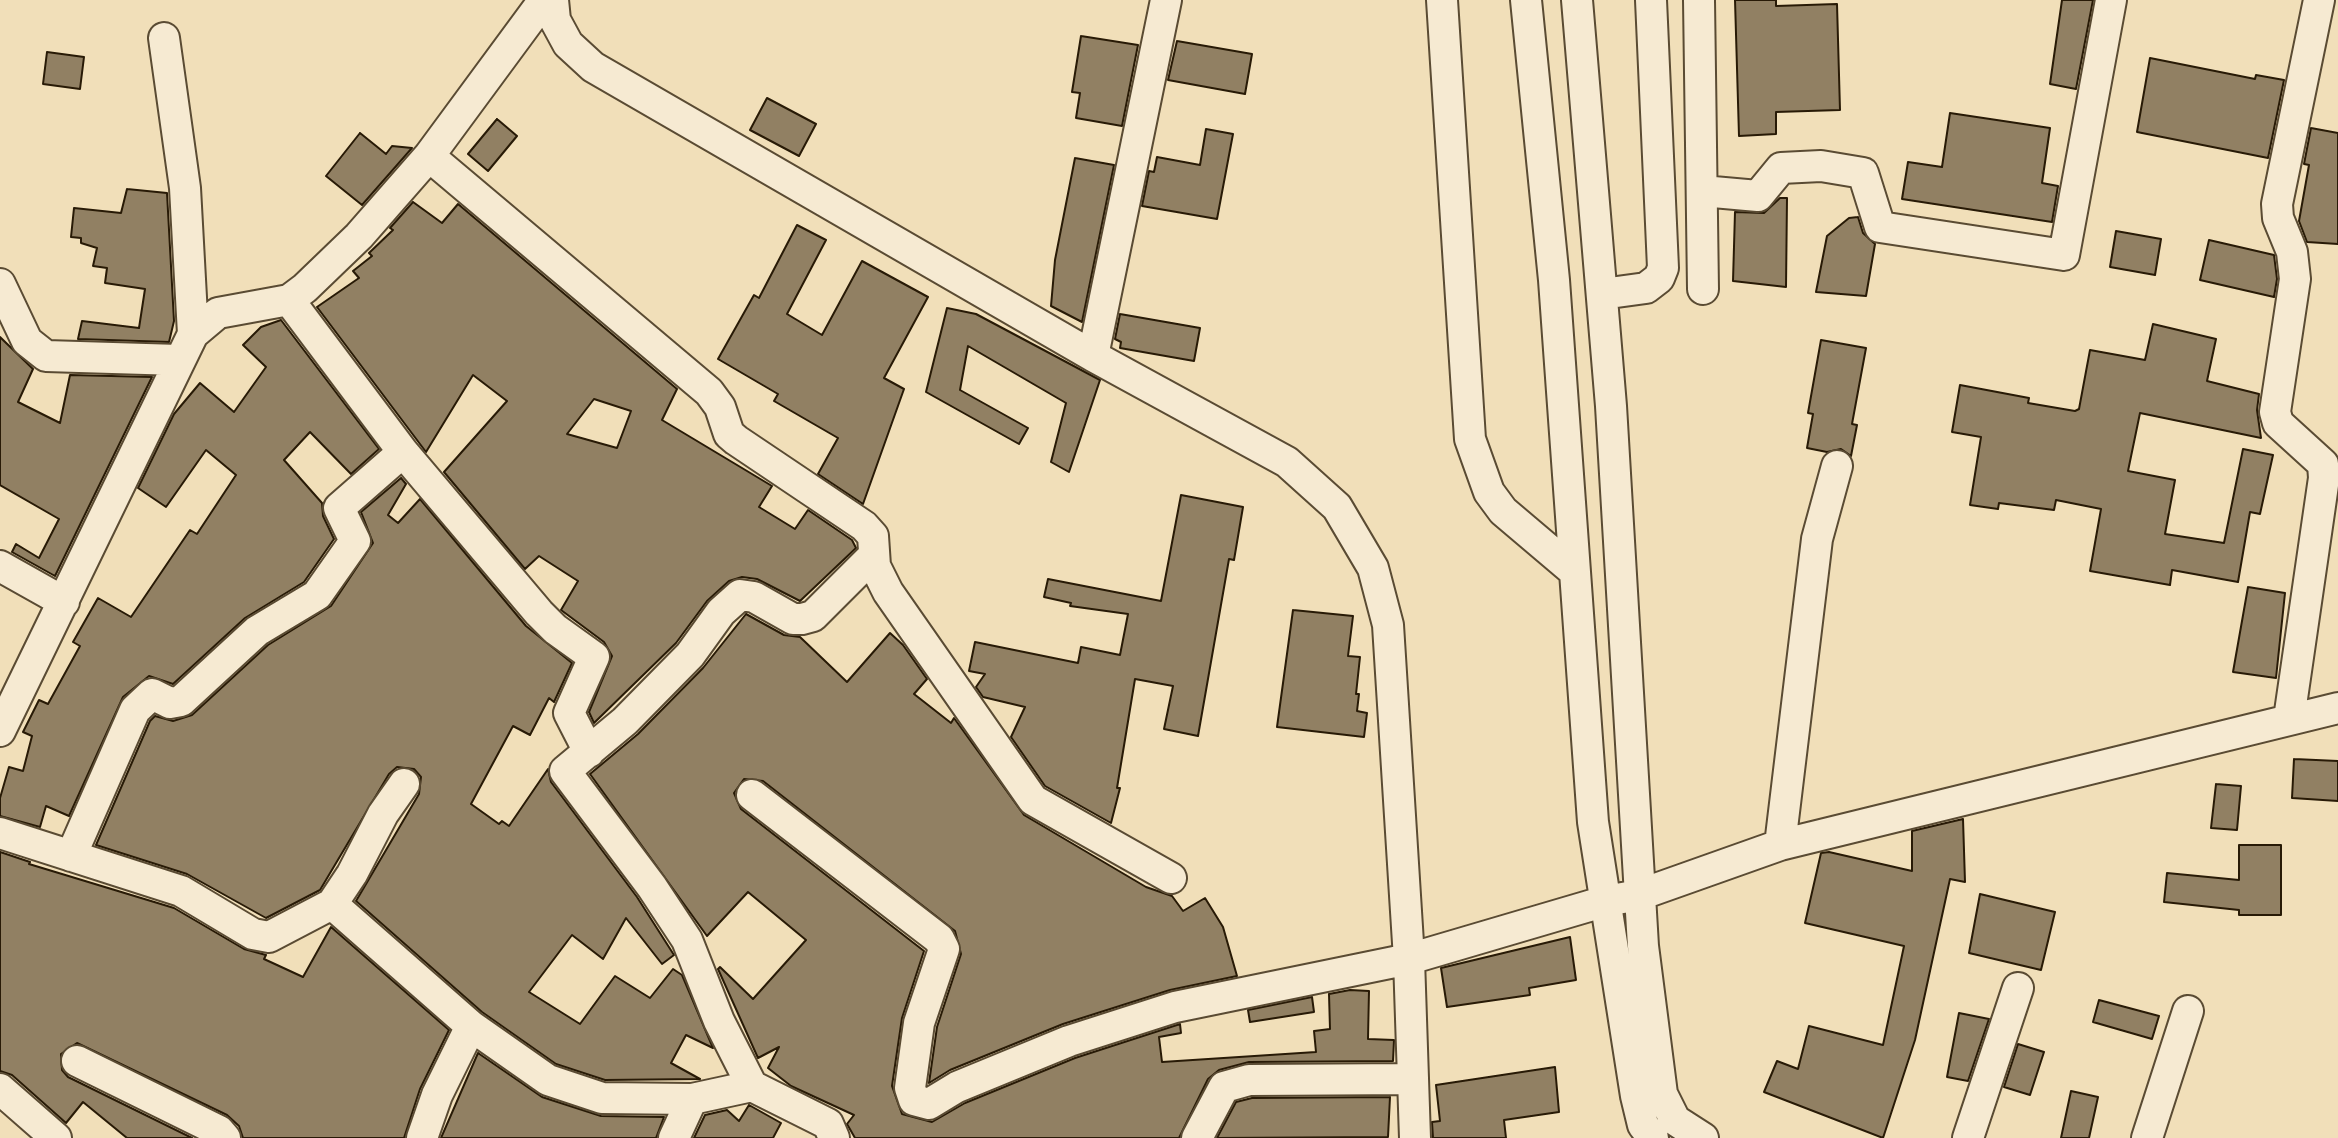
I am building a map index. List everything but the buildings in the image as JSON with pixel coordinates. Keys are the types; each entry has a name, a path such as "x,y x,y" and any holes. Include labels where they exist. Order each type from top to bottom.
{"street":[{"path":"0,731 186,347 206,320 234,307 289,300 359,236 429,156 544,0"},
{"path":"553,0 555,20 568,44 593,67 1093,356 1287,462 1337,507 1373,568 1388,625 1409,959 1415,1138"},
{"path":"1093,356 1166,0"},
{"path":"1442,0 1470,439 1489,492 1503,511 1575,572"},
{"path":"1526,0 1554,280 1593,822 1636,1096 1643,1125 1653,1138"},
{"path":"1577,0 1602,294 1637,811 1639,895 1662,1094 1675,1120 1703,1138"},
{"path":"1602,294 1646,288 1659,278 1663,268 1651,0"},
{"path":"1699,0 1703,289"},
{"path":"1702,191 1758,196 1781,168 1821,166 1863,173 1880,227 2064,255 2111,0"},
{"path":"2289,719 2324,478 2323,464 2284,429 2275,412 2295,279 2292,252 2278,218 2277,204 2319,0"},
{"path":"164,38 185,188 186,347"},
{"path":"429,156 709,392 720,407 729,434 864,526 873,536 878,574 888,592 1033,800 1171,878"},
{"path":"0,284 27,341 46,356 186,347"},
{"path":"289,300 403,452 555,629 594,657 569,713 589,752"},
{"path":"71,856 135,710 152,694 170,703 181,701 257,631 317,595 355,541 339,508 403,452"},
{"path":"1780,845 1817,539 1837,466"},
{"path":"834,1138 828,1124 752,1086 719,1021 687,940 652,887 565,771 613,733 690,655 721,612 740,595 754,597 793,619 813,616 874,555"},
{"path":"0,566 64,602"},
{"path":"752,795 942,943 944,949 919,1023 910,1088 914,1100 929,1104 957,1087 1069,1041 1175,1007 1409,959 1606,901 1639,895 1780,845 2338,708"},
{"path":"0,833 181,891 263,936 332,904 352,874 383,814 404,784"},
{"path":"332,904 471,1026 548,1080 602,1098 692,1099 752,1086"},
{"path":"1968,1138 2018,988"},
{"path":"2147,1138 2188,1011"},
{"path":"422,1138 437,1095 471,1026"},
{"path":"77,1061 219,1131 225,1138"},
{"path":"1197,1138 1224,1087 1249,1080 1413,1079"},
{"path":"0,1089 56,1138"},
{"path":"674,1138 692,1099"}]}
